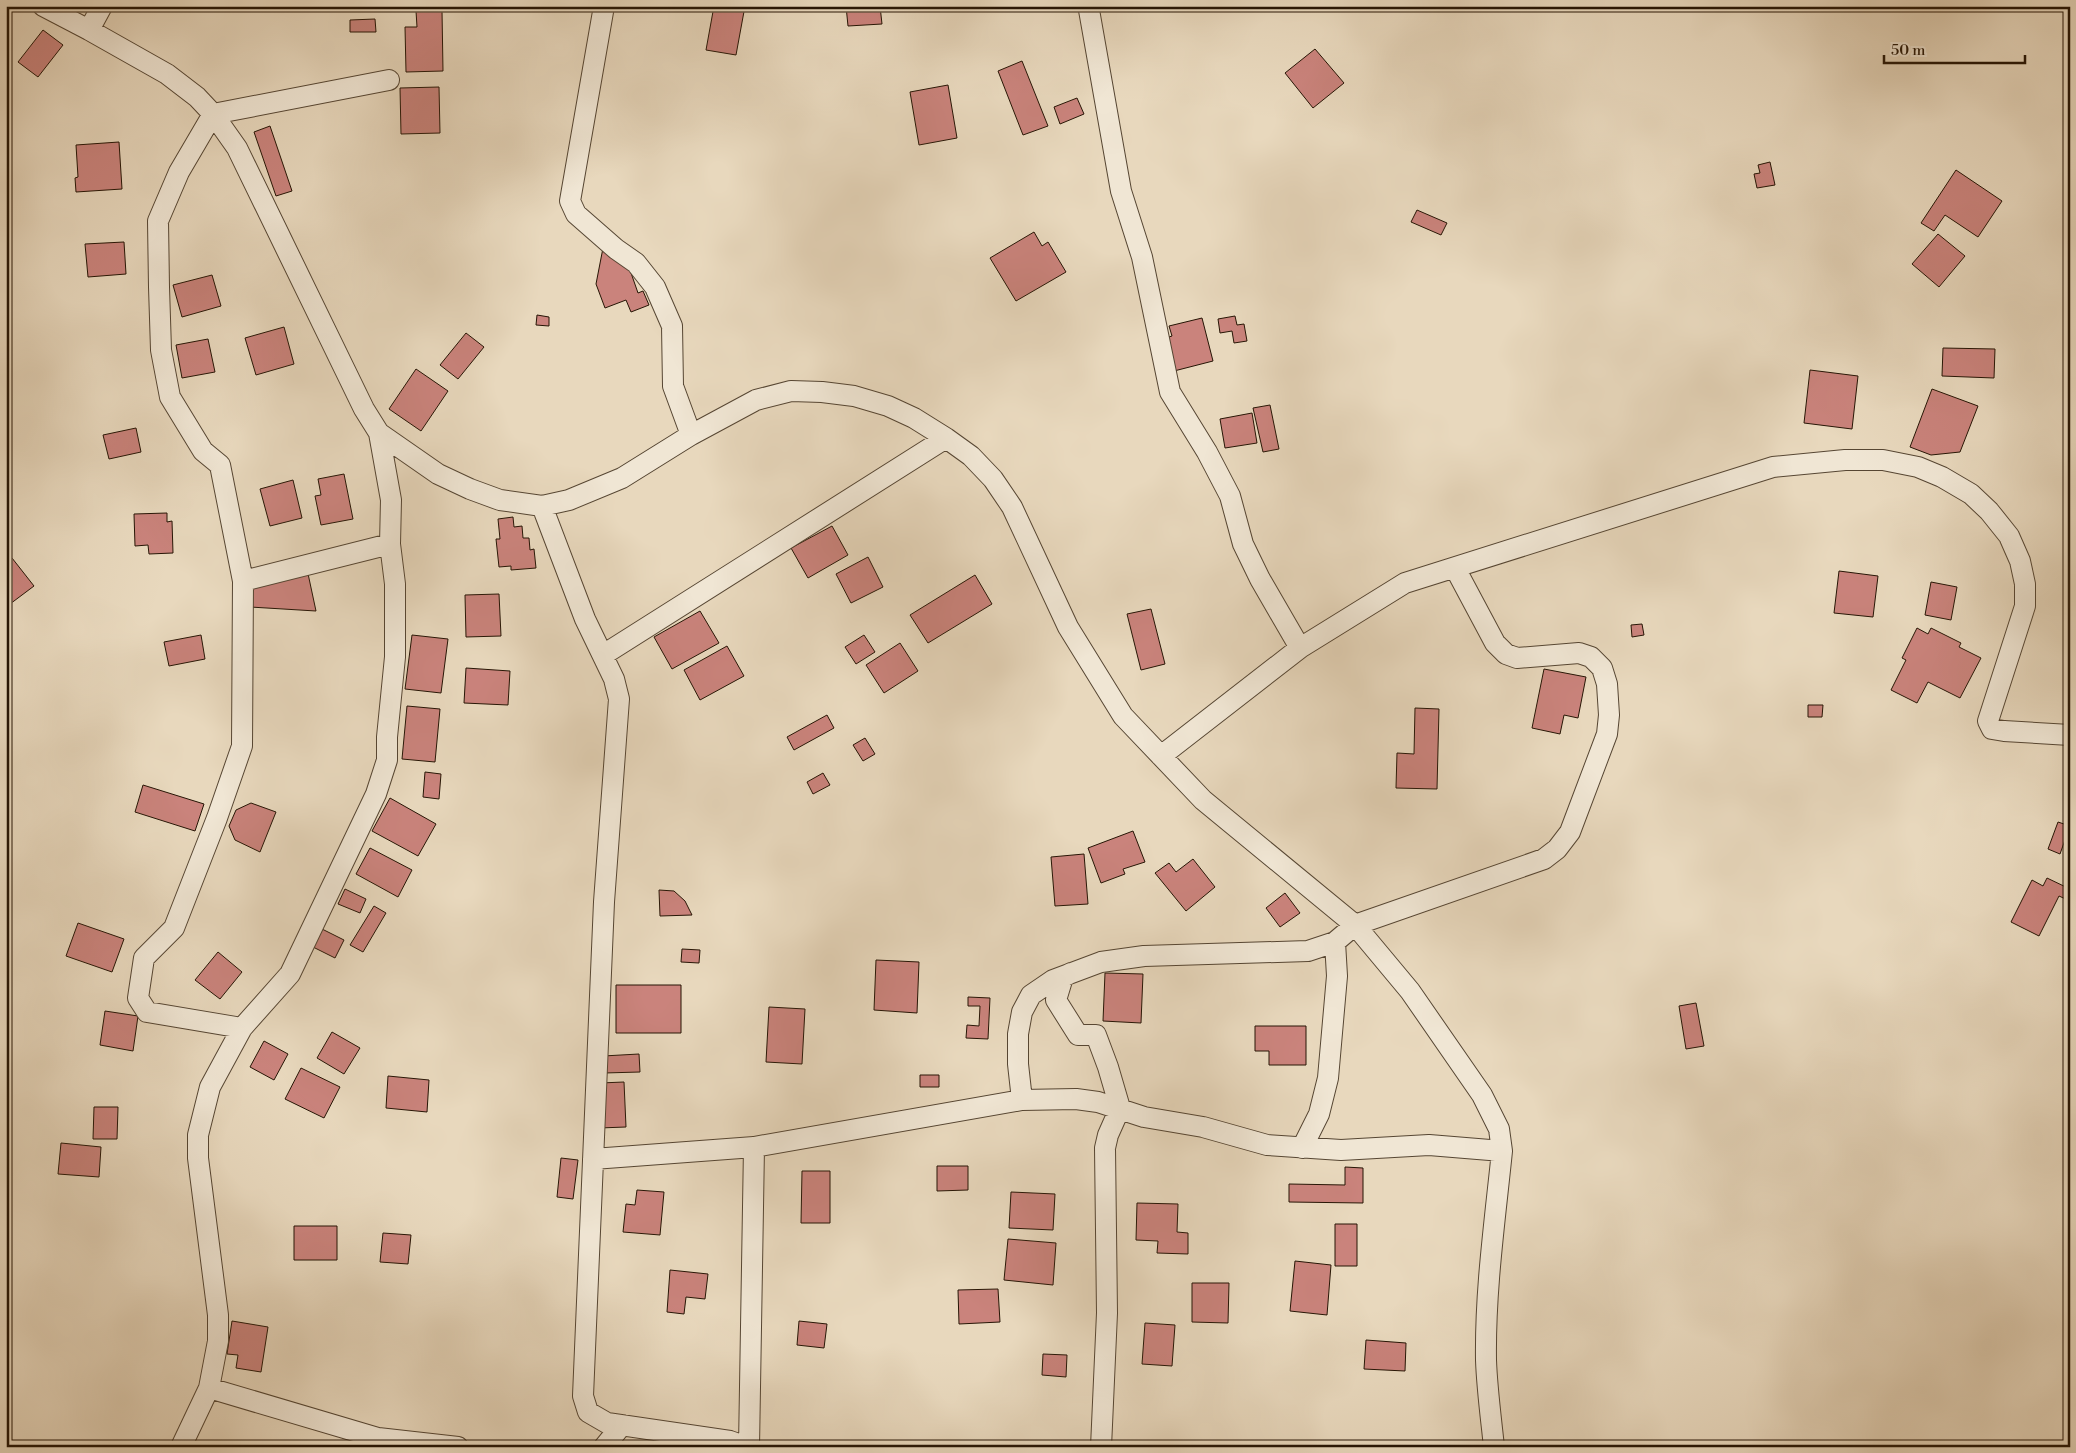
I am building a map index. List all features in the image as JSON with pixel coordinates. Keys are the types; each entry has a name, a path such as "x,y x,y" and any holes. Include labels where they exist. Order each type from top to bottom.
{"street":[{"path":"43,6 167,74 197,97 213,114 237,148 364,409 379,433 391,500 390,544 395,584 395,657 387,737 387,760 376,794 290,974 242,1028 210,1087 198,1135 198,1158 218,1315 218,1341 209,1388 181,1447"},
{"path":"89,30 102,6"},
{"path":"604,6 570,201 576,214 616,249 636,263 655,286 672,326 673,386 691,435"},
{"path":"1089,10 1121,191 1142,257 1170,392 1207,452 1230,496 1244,544 1260,580 1300,648"},
{"path":"242,1028 146,1012 138,998 144,958 174,928 218,818 242,746 243,581 220,465 203,452 170,397 161,350 158,221 179,172 213,114 389,80"},
{"path":"379,433 438,474 470,489 500,500 542,506 569,500 622,478 691,435 756,400 791,391 822,392 863,398 888,406 946,438 971,456 993,479 1007,500 1068,628 1124,716 1202,800 1355,925 1410,991 1482,1095 1499,1129 1502,1151 1488,1292 1486,1333 1488,1389 1494,1447"},
{"path":"603,655 946,438"},
{"path":"1161,756 1300,648 1405,583 1773,467 1845,460 1883,460 1918,467 1942,478 1970,494 2009,536 2020,561 2025,584 2025,606 1988,721 1992,728 2004,731 2070,735"},
{"path":"542,506 585,619 614,679 619,699 604,902 583,1396 588,1412 607,1423 730,1441 748,1447 754,1147"},
{"path":"243,581 390,544"},
{"path":"1101,1447 1107,1313 1104,1164 1108,1135 1120,1108 1096,1035 1078,1035 1056,1000 1063,976 1101,962 1144,956 1308,951 1335,942 1355,925 1544,858 1557,849 1570,832 1607,734 1609,715 1607,684 1602,668 1591,657 1579,653 1517,658 1506,654 1495,642 1455,568"},
{"path":"1302,1148 1319,1114 1328,1078 1337,976 1335,942"},
{"path":"1022,1100 1018,1064 1018,1034 1022,1012 1031,996 1053,980 1101,962"},
{"path":"593,1159 754,1147 1022,1100 1076,1099 1098,1102 1144,1117 1204,1127 1267,1145 1341,1150 1429,1145 1502,1151"},
{"path":"209,1388 378,1438 458,1447"},
{"path":"604,1447 622,1425"}],"building":[{"path":"714,6 745,6 736,55 706,50"},
{"path":"846,6 880,6 882,24 848,26"},
{"path":"416,11 442,11 443,71 406,72 405,27 417,27"},
{"path":"375,19 376,32 350,32 350,20"},
{"path":"43,30 63,45 38,77 18,62"},
{"path":"1315,49 1344,83 1313,108 1285,73"},
{"path":"1022,61 1048,126 1023,135 998,71"},
{"path":"948,85 957,138 919,145 910,92"},
{"path":"439,87 440,133 401,134 400,88"},
{"path":"1077,98 1084,114 1060,124 1054,107"},
{"path":"270,126 292,191 276,196 254,132"},
{"path":"119,142 122,189 76,192 75,178 78,177 76,145"},
{"path":"1770,162 1775,185 1757,188 1754,174 1760,173 1758,165"},
{"path":"1956,170 2002,201 1978,237 1945,215 1934,231 1921,223"},
{"path":"1417,210 1447,223 1441,235 1411,222"},
{"path":"2070,230 2070,251 2069,251 2065,231"},
{"path":"1034,232 1042,246 1048,242 1066,272 1016,301 990,258"},
{"path":"1938,234 1965,256 1939,287 1912,264"},
{"path":"124,242 126,274 88,277 85,244"},
{"path":"603,248 630,270 638,293 643,291 649,305 631,312 626,300 605,308 596,284"},
{"path":"212,275 221,306 182,317 173,285"},
{"path":"537,315 549,317 549,326 536,325"},
{"path":"1235,316 1237,325 1244,324 1247,341 1234,343 1232,331 1220,333 1218,319"},
{"path":"1202,318 1213,361 1174,371 1166,338 1172,336 1169,326"},
{"path":"284,327 294,364 256,375 245,338"},
{"path":"466,333 484,347 458,379 440,365"},
{"path":"208,339 215,372 182,378 176,345"},
{"path":"1943,348 1995,349 1994,378 1942,376"},
{"path":"416,369 448,391 421,431 389,409"},
{"path":"1810,370 1858,376 1852,429 1804,423"},
{"path":"1932,389 1978,406 1960,452 1931,455 1910,447"},
{"path":"1270,405 1279,449 1263,452 1253,408"},
{"path":"1252,413 1257,443 1225,448 1220,419"},
{"path":"136,428 141,452 109,459 103,435"},
{"path":"344,474 353,519 321,525 315,496 321,495 318,479"},
{"path":"293,480 302,518 270,526 260,489"},
{"path":"167,513 167,522 172,521 173,553 149,554 148,545 135,546 134,514"},
{"path":"513,517 514,527 522,526 523,538 529,538 530,550 534,549 536,568 511,570 511,566 499,567 496,539 500,539 498,519"},
{"path":"832,526 848,555 808,578 791,548"},
{"path":"868,557 883,587 851,603 836,574"},
{"path":"12,558 34,586 6,607 6,562"},
{"path":"307,569 316,611 250,607 248,583"},
{"path":"1839,571 1878,576 1873,617 1834,613"},
{"path":"975,575 992,604 928,643 910,615"},
{"path":"1931,582 1957,587 1951,620 1925,615"},
{"path":"499,594 501,636 466,637 465,595"},
{"path":"1151,609 1165,664 1141,670 1127,614"},
{"path":"700,611 719,643 672,669 654,637"},
{"path":"1642,624 1644,635 1632,637 1631,625"},
{"path":"1917,628 1928,634 1931,628 1961,643 1959,647 1981,658 1960,698 1928,682 1917,703 1891,690 1906,660 1902,658"},
{"path":"201,635 205,659 169,666 164,642"},
{"path":"412,635 448,639 441,693 405,689"},
{"path":"864,635 875,652 856,664 845,647"},
{"path":"900,643 918,671 884,693 866,665"},
{"path":"727,646 744,676 700,700 684,670"},
{"path":"466,668 510,671 508,705 464,703"},
{"path":"1544,669 1586,677 1578,718 1564,715 1560,734 1532,728"},
{"path":"1808,705 1823,705 1822,717 1808,717"},
{"path":"407,706 440,709 435,762 402,759"},
{"path":"1415,708 1439,709 1437,789 1396,788 1397,753 1414,754"},
{"path":"827,715 834,728 794,750 787,737"},
{"path":"865,738 875,754 863,761 853,745"},
{"path":"425,772 441,774 439,799 423,797"},
{"path":"823,773 830,785 813,794 807,782"},
{"path":"143,785 204,804 195,831 135,812"},
{"path":"390,798 436,824 418,856 372,831"},
{"path":"251,803 276,812 260,852 235,840 229,826 236,810"},
{"path":"2058,822 2070,826 2060,854 2048,849"},
{"path":"1133,831 1145,862 1123,869 1125,874 1101,883 1088,848"},
{"path":"370,848 412,870 398,897 356,874"},
{"path":"1084,854 1088,904 1055,906 1051,857"},
{"path":"1193,859 1215,887 1186,911 1155,873 1169,863 1176,872"},
{"path":"2047,878 2070,889 2070,901 2059,896 2039,936 2011,922 2032,880 2043,886"},
{"path":"345,889 366,899 360,913 338,904"},
{"path":"659,890 674,891 685,901 692,915 660,916"},
{"path":"1285,893 1300,913 1280,927 1266,908"},
{"path":"374,906 386,913 363,952 350,945"},
{"path":"78,923 124,939 112,972 66,956"},
{"path":"322,929 344,940 335,958 313,947"},
{"path":"682,949 700,950 699,963 681,962"},
{"path":"218,952 242,972 220,999 195,980"},
{"path":"876,960 919,962 917,1013 874,1010"},
{"path":"1105,973 1143,974 1141,1023 1103,1021"},
{"path":"616,985 681,985 681,1033 616,1033"},
{"path":"968,997 990,998 988,1039 966,1038 967,1025 979,1026 980,1006 968,1006"},
{"path":"1696,1003 1704,1046 1686,1049 1679,1006"},
{"path":"769,1007 805,1009 802,1064 766,1062"},
{"path":"105,1011 138,1016 133,1051 100,1045"},
{"path":"1255,1026 1306,1026 1306,1065 1269,1065 1269,1051 1255,1051"},
{"path":"332,1032 360,1048 344,1074 317,1058"},
{"path":"264,1041 288,1054 274,1080 250,1067"},
{"path":"639,1054 640,1072 604,1073 603,1056"},
{"path":"301,1068 340,1087 324,1118 285,1099"},
{"path":"920,1075 939,1075 939,1087 920,1087"},
{"path":"388,1076 429,1080 427,1112 386,1108"},
{"path":"624,1082 626,1127 599,1128 600,1083"},
{"path":"94,1107 118,1107 117,1139 93,1139"},
{"path":"61,1143 101,1147 99,1177 58,1174"},
{"path":"561,1158 578,1160 573,1199 557,1197"},
{"path":"937,1166 968,1166 968,1190 937,1191"},
{"path":"1345,1167 1363,1168 1363,1203 1289,1202 1289,1184 1345,1185"},
{"path":"802,1171 830,1171 830,1223 801,1223"},
{"path":"637,1190 664,1192 660,1235 623,1232 626,1204 635,1205"},
{"path":"1011,1192 1055,1194 1053,1230 1009,1228"},
{"path":"1137,1203 1178,1204 1177,1232 1188,1233 1188,1254 1157,1253 1158,1241 1136,1240"},
{"path":"1335,1224 1357,1224 1357,1266 1335,1266"},
{"path":"294,1226 337,1226 337,1260 294,1260"},
{"path":"383,1233 411,1235 408,1264 380,1262"},
{"path":"1008,1239 1056,1243 1053,1285 1004,1280"},
{"path":"1295,1261 1331,1265 1327,1315 1290,1311"},
{"path":"670,1270 708,1274 705,1299 686,1297 684,1314 667,1312"},
{"path":"1192,1283 1229,1283 1228,1323 1192,1322"},
{"path":"998,1289 1000,1322 959,1324 958,1290"},
{"path":"232,1321 268,1327 261,1372 236,1368 238,1355 227,1354"},
{"path":"799,1321 827,1324 824,1348 797,1345"},
{"path":"1145,1323 1175,1325 1172,1366 1142,1364"},
{"path":"1366,1340 1406,1343 1405,1371 1364,1369"},
{"path":"1043,1354 1067,1355 1066,1377 1042,1375"},
{"path":"792,1443 818,1447 792,1447"}]}
